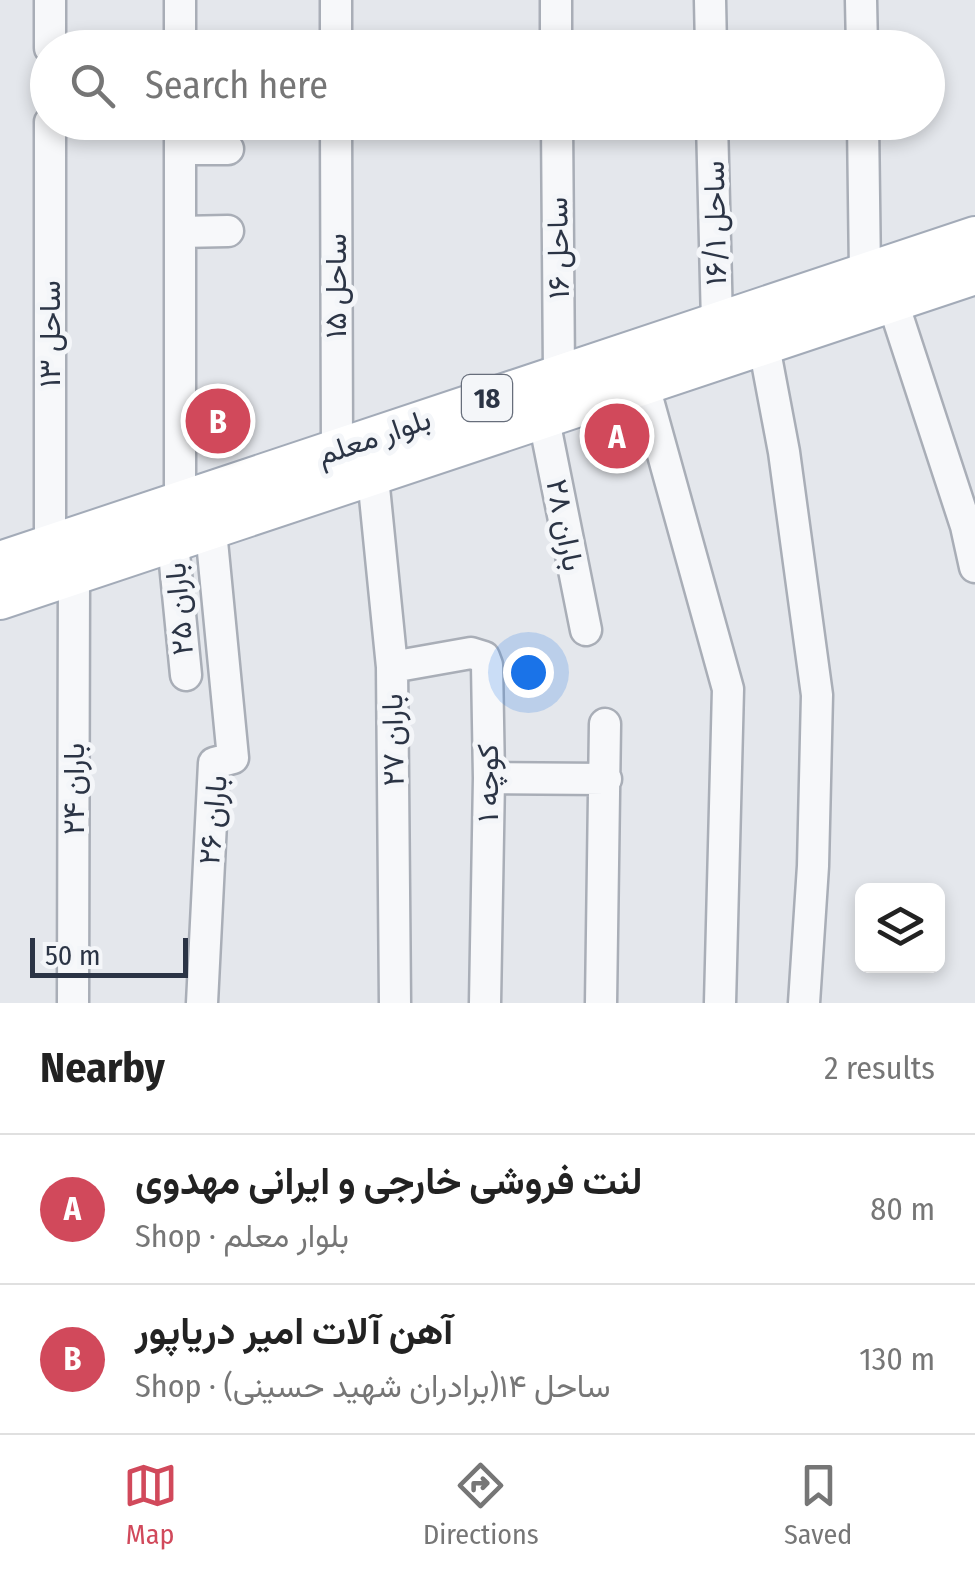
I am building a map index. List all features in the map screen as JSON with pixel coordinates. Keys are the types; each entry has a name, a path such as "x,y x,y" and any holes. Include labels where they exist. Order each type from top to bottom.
{"main road":[{"name":"بلوار معلم","path":"0,561 975,236"},
{"name":"بلوار معلم","path":"0,600 975,275"}],"street":[{"path":"50,0 50,30"},
{"path":"180,0 180,30"},
{"path":"336,0 336,30"},
{"path":"556,0 556,30"},
{"path":"710,0 711,30"},
{"path":"861,0 862,30"},
{"name":"ساحل ۱۳","path":"50,140 50,544"},
{"path":"180,140 180,502"},
{"path":"195,140 228,149"},
{"name":"ساحل ۱۵","path":"336,140 337,450"},
{"name":"ساحل ۱۶","path":"557,140 559,374"},
{"name":"ساحل ۱۶/۱","path":"712,140 716,323"},
{"path":"863,140 865,273"},
{"path":"180,232 228,231"},
{"path":"893,303 966,526 975,568"},
{"path":"764,346 784,452 817,695 813,866 804,1003"},
{"path":"644,386 728,689 720,1003"},
{"name":"باران ۲۸","path":"544,420 586,630"},
{"name":"باران ۲۷","path":"373,477 392,667 395,1003"},
{"name":"باران ۲۶","path":"202,1003 214,763 233,758 210,530"},
{"name":"باران ۲۵","path":"173,543 186,676"},
{"name":"باران ۲۴","path":"74,575 74,1003"},
{"name":"کوچه ۱","path":"392,667 471,654 484,657 488,665 486,1003"},
{"path":"601,1003 605,724"},
{"path":"490,778 606,779"}],"place":[{"name":"آهن آلات امیر دریاپور","path":"218,421"},
{"name":"لنت فروشی خارجی و ایرانی مهدوی","path":"617,436"}]}
